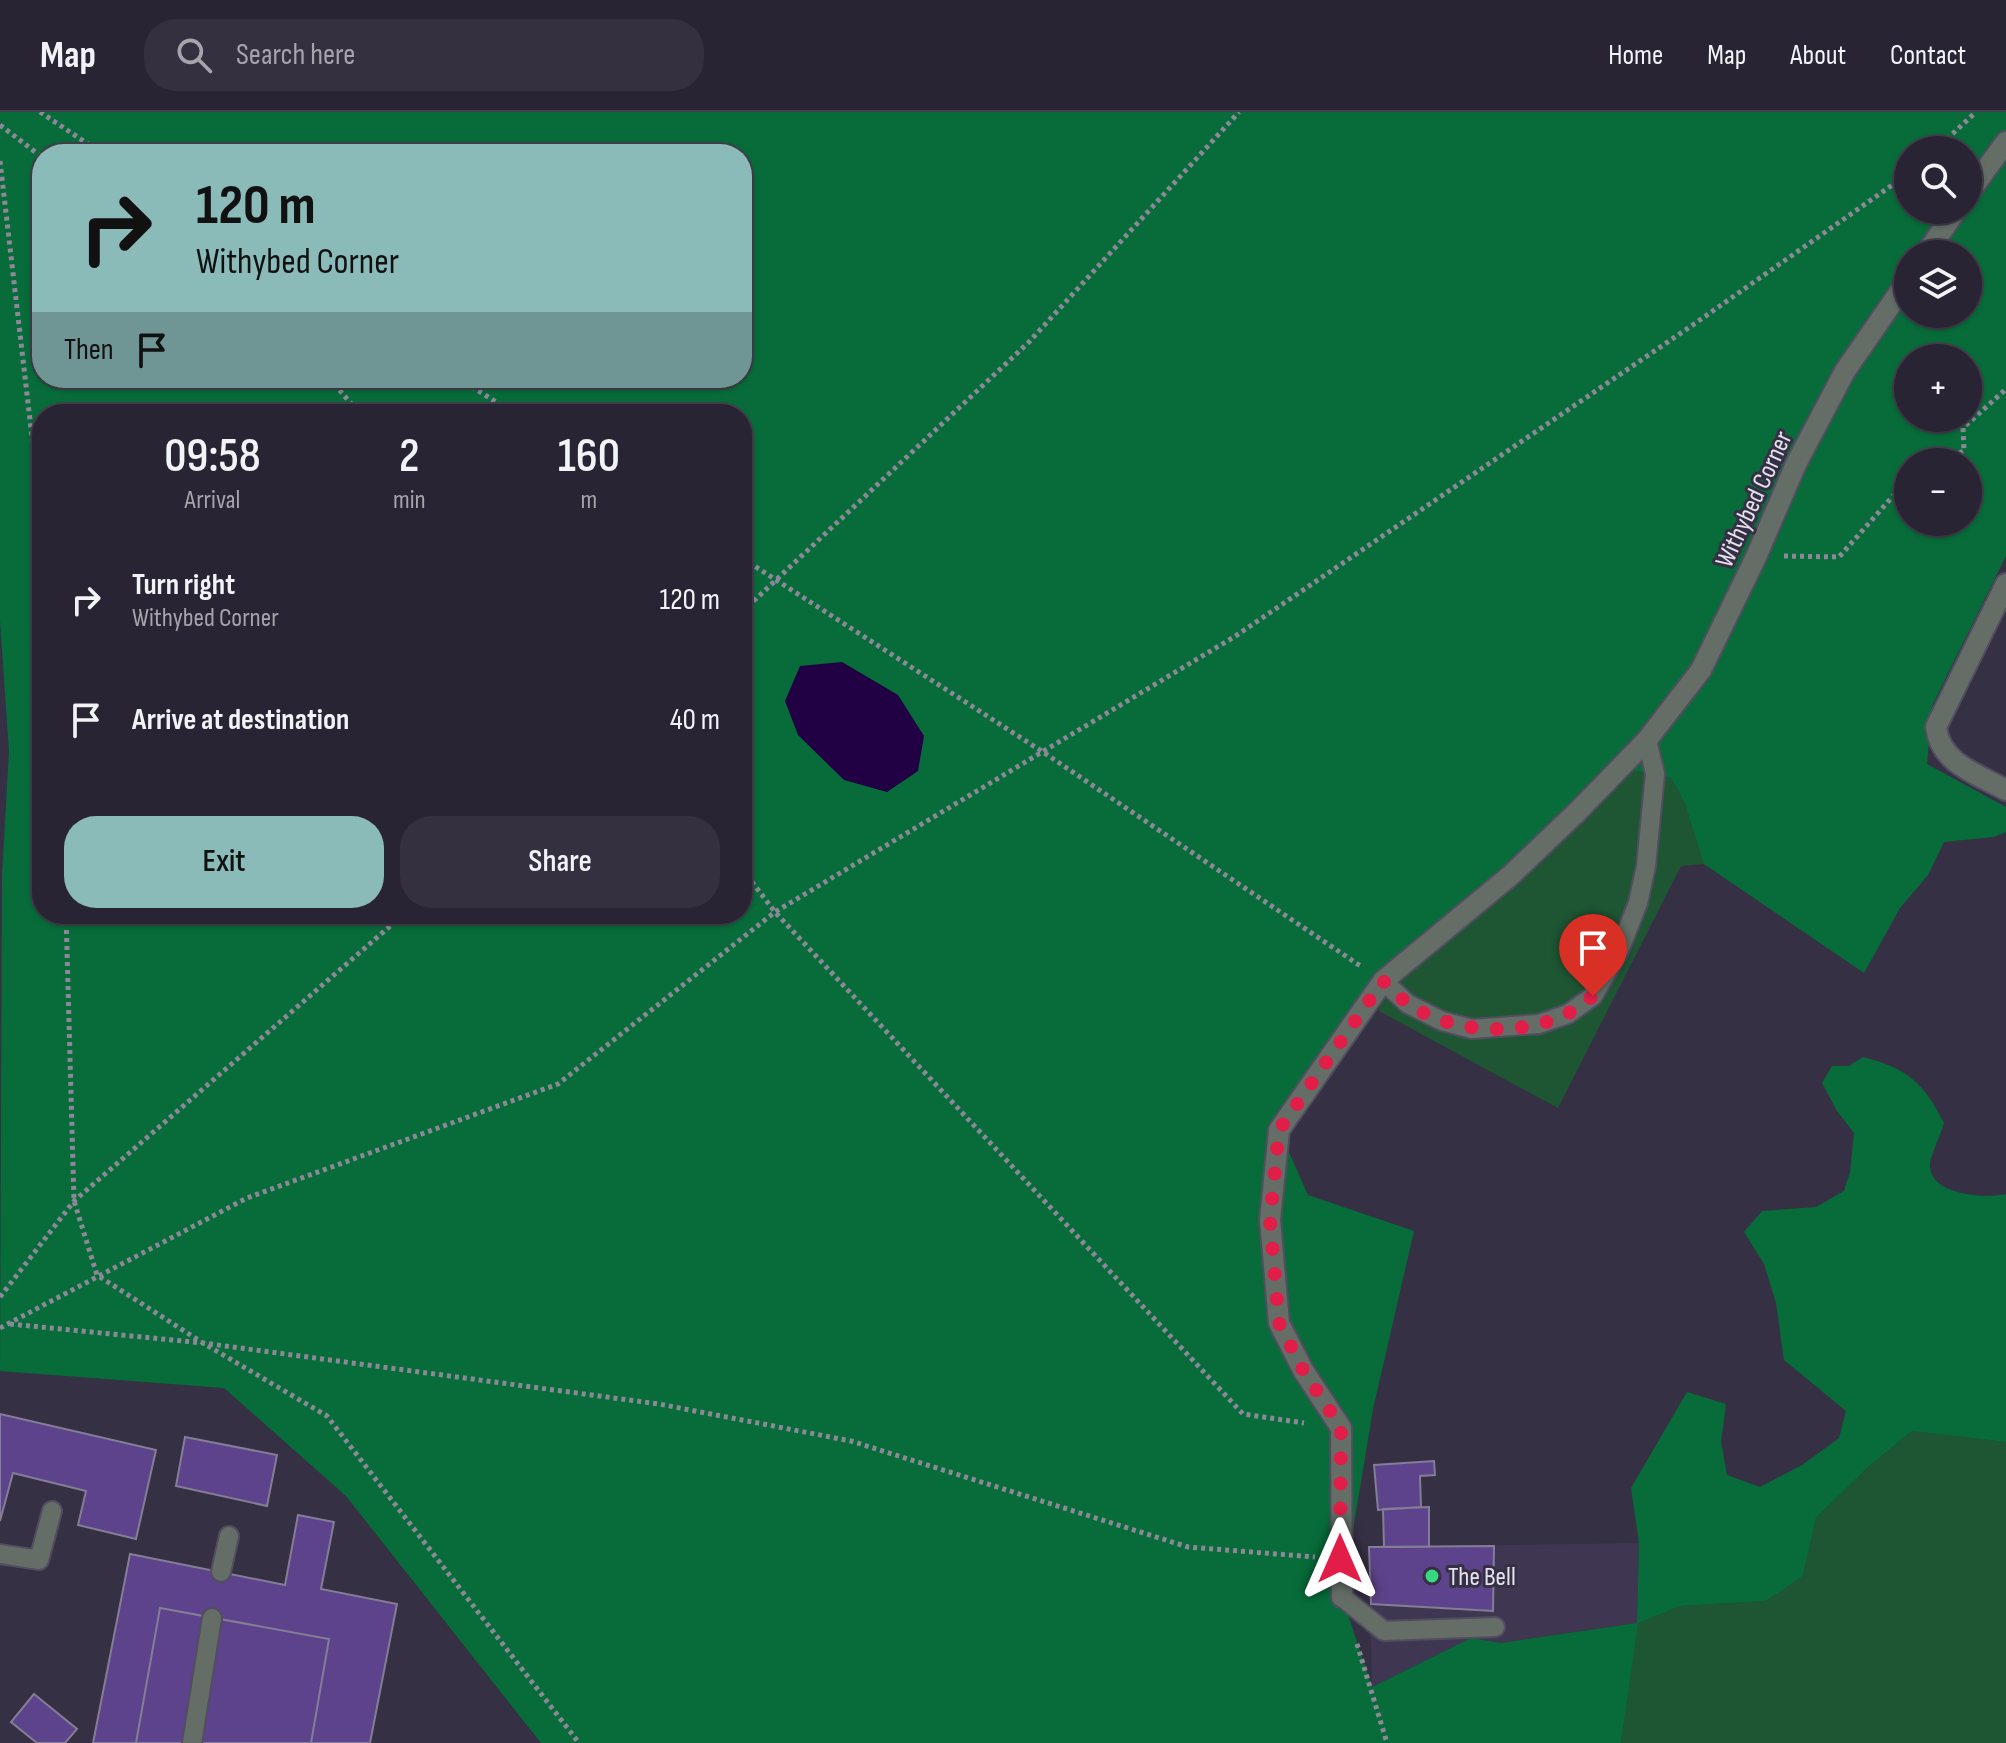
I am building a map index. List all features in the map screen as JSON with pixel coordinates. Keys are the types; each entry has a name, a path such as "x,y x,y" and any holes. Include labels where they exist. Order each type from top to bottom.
{"street":[{"path":"1982,175 2006,142"},
{"name":"Withybed Corner","path":"1341,1428 1303,1370 1279,1323 1270,1220 1279,1130 1383,981 1511,875 1647,740 1701,670 1756,557 1796,464 1845,371 1894,300"},
{"path":"2006,584 1936,727 1938,744 1950,759 2006,790"},
{"path":"1341,1428 1342,1597"}],"lane":[{"path":"1383,981 1408,1004 1442,1021 1472,1029 1539,1024 1568,1014 1593,996 1619,951 1638,903 1646,866 1655,774 1647,740"},
{"path":"0,1554 39,1560 52,1511"},
{"path":"221,1572 229,1536"},
{"path":"1342,1597 1384,1631 1495,1627"},
{"path":"192,1743 212,1618"}],"path":[{"path":"40,112 88,144"},
{"path":"752,602 1029,342 1239,112"},
{"path":"1950,136 1976,112"},
{"path":"0,125 32,149"},
{"path":"0,161 32,438"},
{"path":"0,1328 247,1198 558,1084 775,912 1234,637 1697,322 1894,184"},
{"path":"338,388 351,404"},
{"path":"474,388 499,404"},
{"path":"1964,448 1963,428 2006,389"},
{"path":"1756,557 1839,557 1894,495"},
{"path":"752,564 1043,752 1383,981"},
{"path":"752,882 775,912 1243,1414 1341,1428"},
{"path":"66,924 74,1201 97,1275 203,1343 327,1416 579,1743"},
{"path":"0,1297 74,1201 393,924"},
{"path":"10,1324 203,1343 659,1404 851,1441 1188,1547 1340,1559"},
{"path":"1357,1642 1387,1743"}],"shaded area":[{"path":"842,662 898,695 924,736 918,771 887,792 844,780 798,735 785,701 800,666"},
{"path":"1639,1543 1637,1623 1501,1643 1471,1638 1372,1687 1369,1547"}],"green space":[{"path":"0,112 2006,112 2006,556 1932,706 1927,764 2006,807 2006,832 1994,837 1944,842 1928,875 1900,908 1864,973 1704,864 1685,804 1671,778 1620,768 1383,981 1279,1130 1308,1195 1414,1231 1373,1409 1342,1597 1372,1687 1471,1638 1501,1643 1637,1623 1639,1543 1631,1488 1687,1392 1726,1404 1721,1442 1727,1475 1760,1487 1802,1465 1839,1438 1846,1411 1784,1360 1776,1303 1764,1264 1744,1232 1762,1211 1816,1207 1844,1191 1850,1172 1854,1133 1837,1111 1822,1083 1832,1066 1849,1066 1863,1057 1903,1072 1921,1087 1944,1123 1930,1162 1932,1176 1960,1193 1986,1196 2006,1194 2006,1442 1912,1431 1868,1467 1816,1518 1803,1576 1766,1601 1680,1606 1638,1623 1621,1743 541,1743 346,1496 224,1388 0,1371 2,875 9,752 0,620"},
{"path":"1620,768 1671,778 1685,804 1705,864 1681,866 1558,1108 1379,1011 1383,981"},
{"path":"1912,1431 2006,1442 2006,1743 1621,1743 1637,1623 1680,1606 1766,1601 1803,1576 1816,1518 1868,1467"}],"building":[{"path":"0,1414 156,1450 136,1539 78,1525 86,1491 13,1473 0,1521"},
{"path":"185,1437 277,1455 267,1506 176,1486"},
{"path":"1434,1461 1435,1475 1420,1476 1421,1507 1378,1510 1374,1465"},
{"path":"1429,1507 1429,1547 1384,1547 1383,1509"},
{"path":"298,1515 334,1522 321,1589 397,1604 370,1743 311,1743 329,1639 160,1608 136,1743 93,1743 130,1554 285,1585"},
{"path":"298,1515 334,1522 321,1589 397,1604 370,1743 93,1743 130,1554 285,1585"},
{"name":"The Bell","path":"1494,1546 1493,1611 1371,1604 1369,1547"},
{"path":"34,1694 77,1729 65,1743 37,1743 11,1722"}],"place":[{"name":"The Bell","path":"1432,1576"}],"route":[{"path":"1340,1559 1341,1428 1303,1370 1279,1323 1270,1220 1279,1130 1383,981 1408,1004 1442,1021 1472,1029 1539,1024 1568,1014 1593,996"}]}
